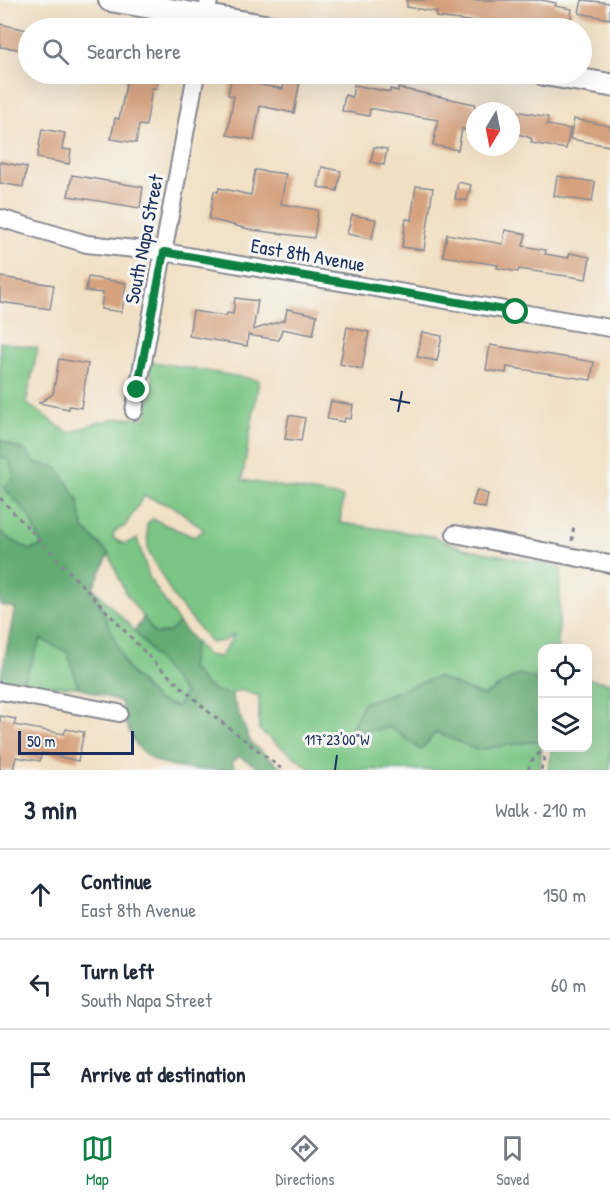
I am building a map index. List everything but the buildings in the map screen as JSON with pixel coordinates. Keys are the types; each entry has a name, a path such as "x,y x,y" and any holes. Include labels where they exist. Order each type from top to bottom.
{"street":[{"path":"110,0 222,18"},
{"path":"592,82 610,85"},
{"name":"South Napa Street","path":"134,411 194,84"},
{"name":"East 8th Avenue","path":"0,218 87,244 164,252 610,328"},
{"path":"455,534 610,564"},
{"path":"0,692 119,712"}],"path":[{"path":"0,498 156,664 210,714 282,770"},
{"path":"571,543 574,524"},
{"path":"529,770 529,763 540,752"},
{"path":"542,770 545,754"}],"green space":[{"path":"0,342 38,348 26,403 69,433 107,420 146,419 153,377 148,369 149,361 259,380 242,480 343,497 340,523 432,536 463,548 561,567 558,644 538,644 538,680 519,674 483,696 437,677 364,703 350,732 391,728 421,750 436,732 478,750 538,741 538,752 541,752 540,770 312,770 259,730 259,696 239,690 231,695 212,689 190,666 195,642 207,655 220,657 235,634 224,641 211,643 175,599 148,551 147,524 152,519 194,537 204,530 176,508 144,496 125,526 114,532 113,538 124,544 137,539 150,579 179,623 170,632 155,634 125,592 109,554 83,528 78,499 35,463 27,452 0,440"},
{"path":"0,440 27,452 35,463 57,467 78,499 83,528 109,554 93,588 127,668 156,700 177,707 185,694 135,631 144,617 155,634 170,632 179,623 195,642 190,666 195,673 212,689 231,695 251,743 284,770 263,770 239,756 232,762 236,770 191,769 157,762 144,753 134,741 121,702 78,687 68,653 41,639 22,685 0,681 15,608 0,605 0,531 30,550 42,546 29,515 4,488 14,478 9,460 0,457"},
{"path":"0,457 9,460 15,478 4,488 29,515 43,546 30,550 0,531"},
{"path":"93,588 135,631 185,694 177,707 156,700 127,668"},
{"path":"41,639 68,653 78,687 22,685"},
{"path":"519,674 538,680 538,741 476,750 436,732 421,750 391,728 350,733 363,703 437,677 483,696"},
{"path":"592,680 610,683 610,770 548,770 551,752 592,752"}],"route":[{"path":"137,390 164,252 516,312"}]}
